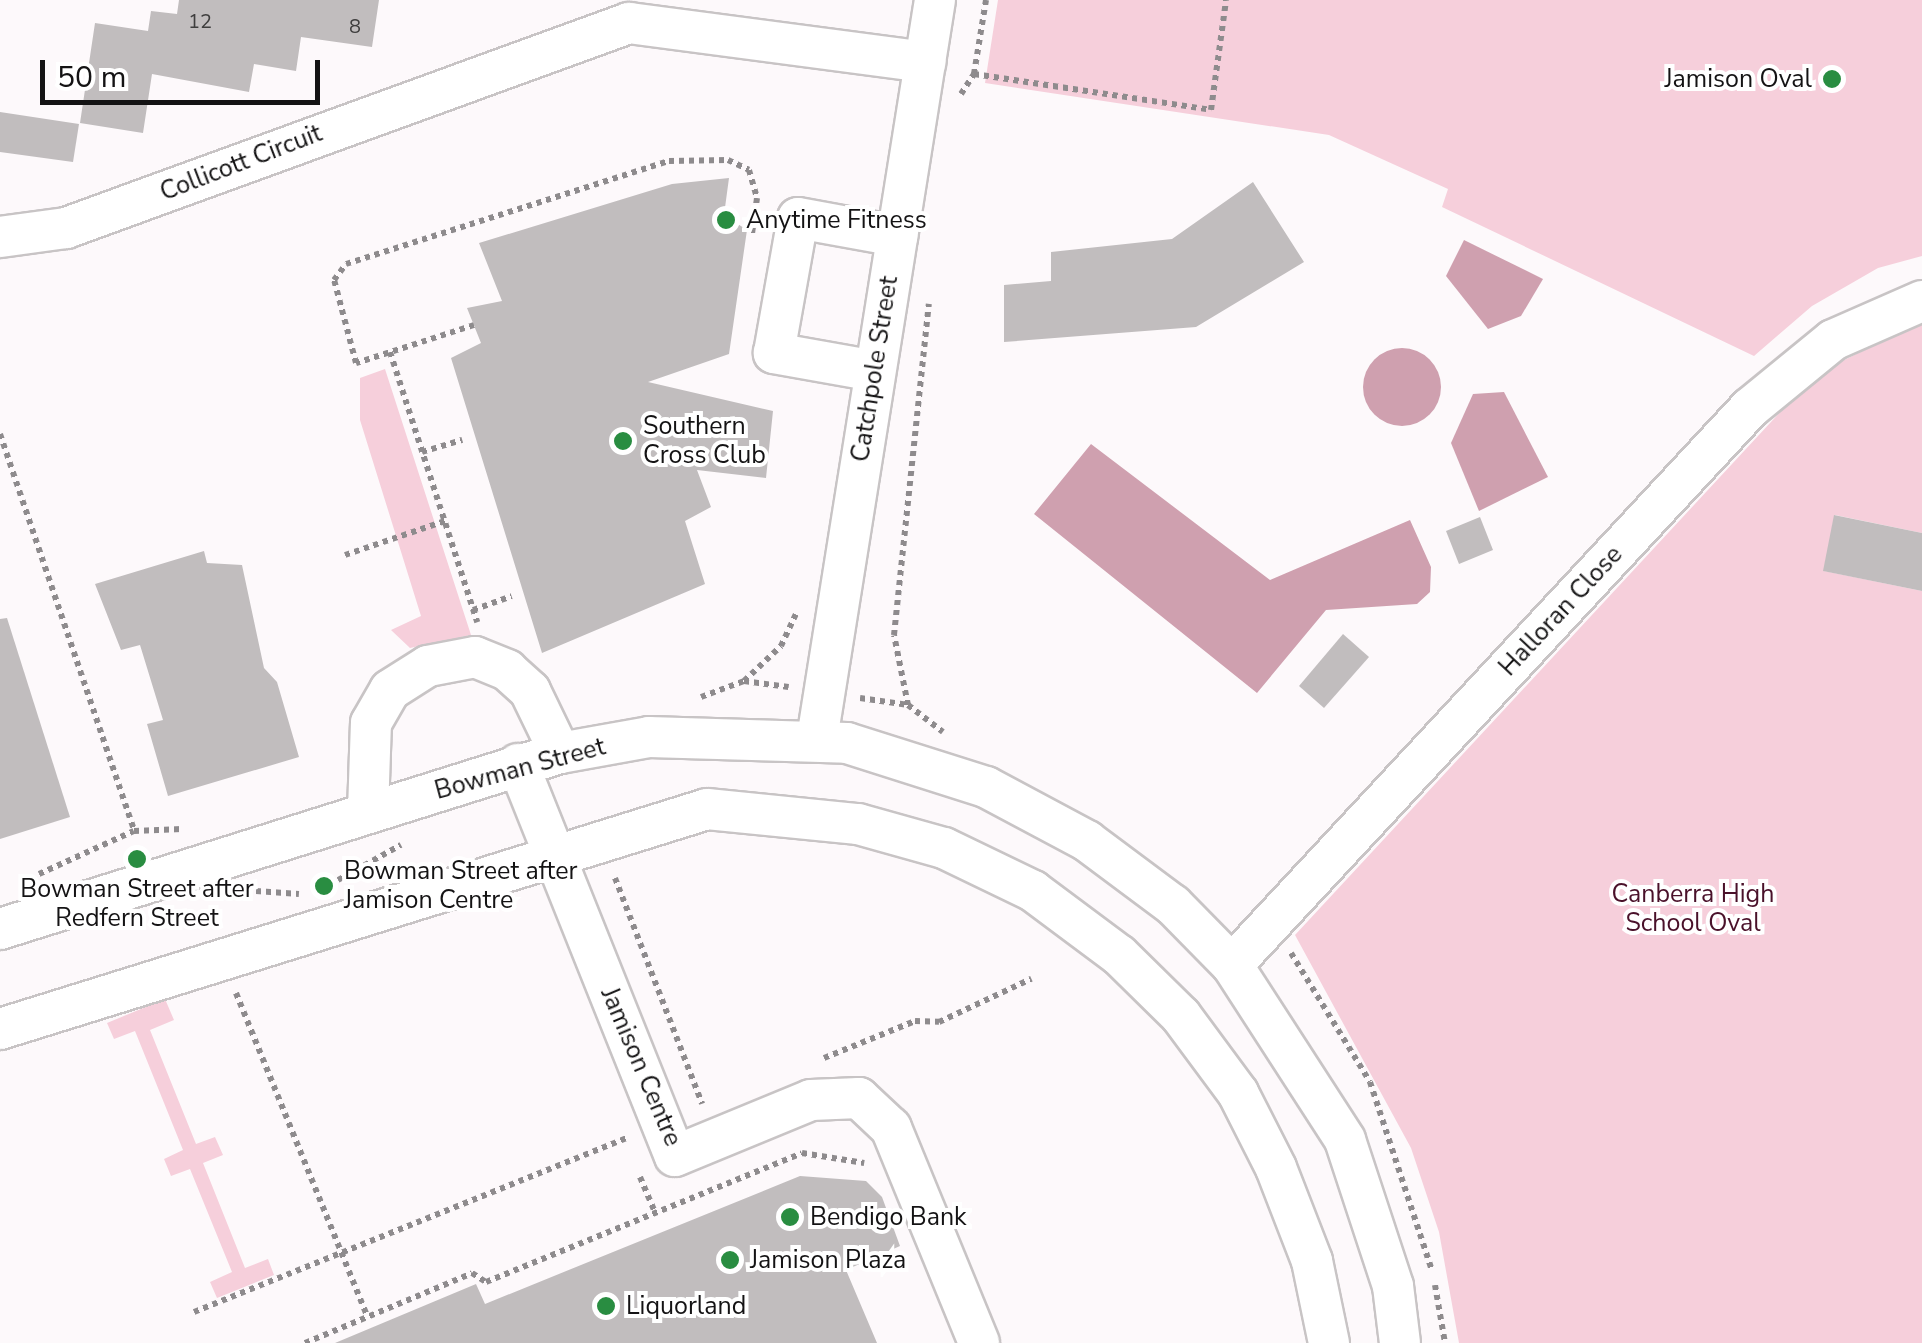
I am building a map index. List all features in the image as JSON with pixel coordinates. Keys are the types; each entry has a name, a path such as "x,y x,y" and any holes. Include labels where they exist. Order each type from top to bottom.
{"street":[{"name":"Catchpole Street","path":"817,738 934,0"},
{"name":"Collicott Circuit","path":"0,238 66,228 651,11 925,62"},
{"path":"875,371 774,353 798,218 897,236"},
{"name":"Halloran Close","path":"1232,965 1750,408 1833,340 1922,302"},
{"path":"368,812 371,723 390,690 428,666 491,664 530,691 560,752"},
{"name":"Bowman Street","path":"0,928 518,764 560,752 650,737 817,738 986,787 1087,841 1172,905 1232,965 1345,1140 1393,1286 1400,1343"},
{"name":"Jamison Centre","path":"518,764 674,1156 838,1093 880,1110 979,1343"},
{"path":"0,1029 707,809 806,812 944,848 1032,891 1131,967 1238,1093 1312,1261 1328,1343"}],"path":[{"path":"959,109 974,74 986,0"},
{"path":"974,74 1211,110 1226,0"},
{"path":"474,325 356,363 331,292 346,264 669,161 728,160 749,170 757,198 750,250"},
{"path":"908,705 894,635 930,290"},
{"path":"390,352 491,664"},
{"path":"0,434 134,831 63,858 22,887"},
{"path":"422,452 462,440"},
{"path":"345,555 445,521"},
{"path":"473,610 512,596"},
{"path":"170,830 186,870"},
{"path":"239,890 302,894 383,862 405,841"},
{"path":"600,842 704,1107"},
{"path":"222,960 366,1316"},
{"path":"304,1343 472,1272 486,1282 802,1153 859,1160 872,1170"},
{"path":"194,1312 341,1253"}],"green space":[{"path":"998,0 1922,0 1922,256 1878,268 1812,306 1754,356 1442,207 1448,189 1329,135 985,83"},
{"name":"Canberra High School Oval","path":"1922,322 1922,533 1835,515 1824,571 1922,591 1922,1343 1459,1343 1439,1232 1411,1148 1295,935 1784,408 1836,364"},
{"path":"385,369 471,635 410,648 391,630 421,616 360,420 360,378"},
{"path":"165,999 174,1020 150,1030 196,1144 215,1137 223,1155 203,1163 245,1268 268,1259 274,1275 217,1298 210,1282 232,1272 190,1169 171,1176 164,1159 183,1150 135,1031 114,1039 107,1023"}],"shaded area":[{"path":"1464,240 1543,279 1521,316 1488,329 1446,276"},
{"path":"1394,348 1410,348 1435,365 1441,387 1435,409 1424,420 1410,426 1394,426 1369,409 1363,395 1363,379 1380,354"},
{"path":"1504,392 1548,477 1479,511 1451,443 1473,394"},
{"path":"1091,444 1270,580 1410,520 1431,567 1430,592 1417,604 1326,610 1257,693 1034,514"}],"building":[{"path":"179,0 379,0 372,47 301,37 296,71 254,64 249,92 152,74 143,133 80,123 95,23 148,31 151,11 177,14"},
{"path":"0,112 79,124 73,162 0,152"},
{"name":"Southern Cross Club","path":"729,178 724,215 747,230 729,354 648,382 773,411 766,478 697,470 711,507 685,521 705,584 542,653 451,358 481,343 467,308 502,301 479,243 672,184"},
{"path":"1253,182 1304,262 1196,327 1004,342 1004,285 1051,281 1051,252 1172,239"},
{"path":"1834,515 1922,533 1922,591 1823,571"},
{"path":"1480,517 1493,550 1459,564 1446,531"},
{"path":"204,551 207,563 242,565 264,668 277,682 299,757 168,796 147,724 163,720 140,645 121,650 95,584"},
{"path":"7,618 70,817 0,839 0,619"},
{"path":"1343,634 1369,657 1324,708 1299,686"},
{"name":"Jamison Plaza","path":"800,1176 866,1181 882,1197 900,1246 846,1270 877,1343 335,1343 476,1284 485,1304"}],"place":[{"name":"Jamison Oval","path":"1832,79"},
{"name":"Anytime Fitness","path":"726,220"},
{"name":"Southern Cross Club","path":"623,441"},
{"name":"Bowman Street after Redfern Street","path":"137,859"},
{"name":"Bowman Street after Jamison Centre","path":"324,886"},
{"name":"Bendigo Bank","path":"790,1217"},
{"name":"Jamison Plaza","path":"730,1260"},
{"name":"Liquorland","path":"606,1306"}]}
